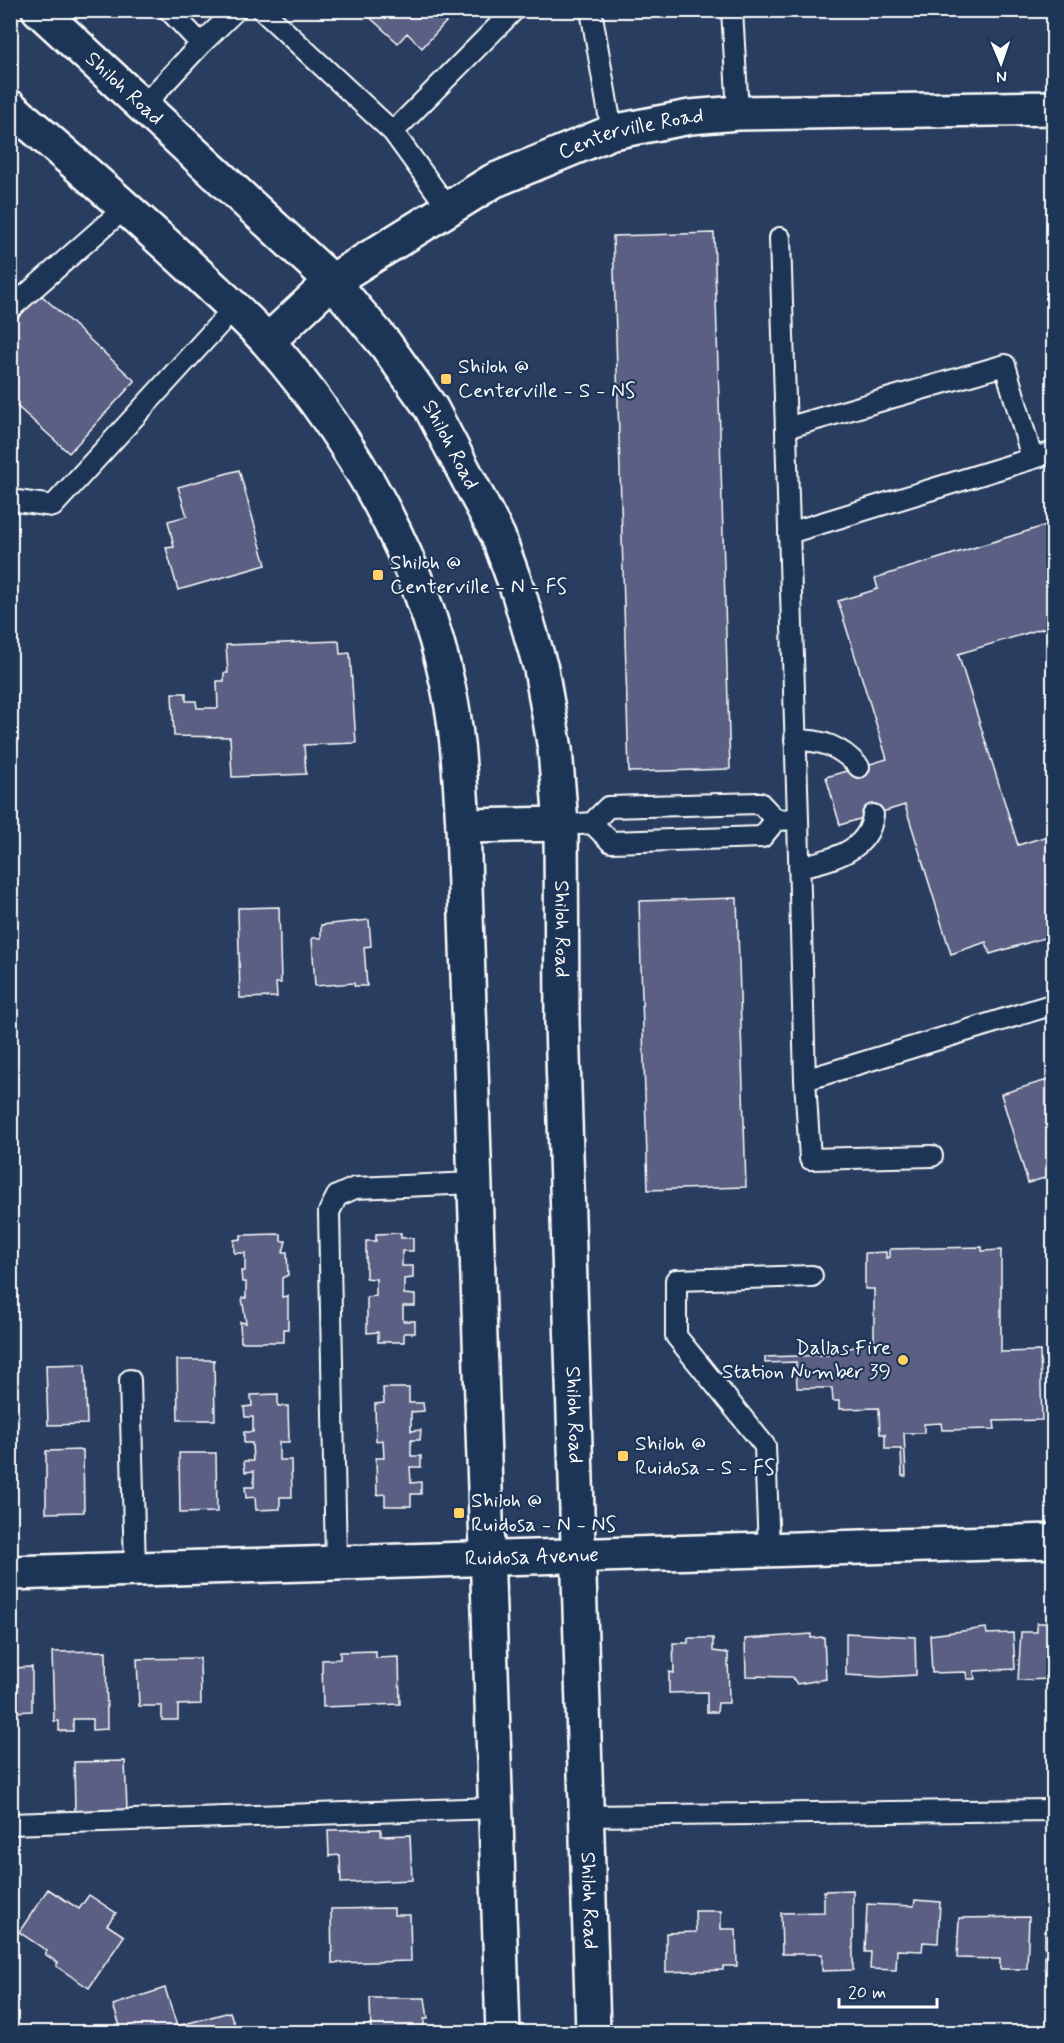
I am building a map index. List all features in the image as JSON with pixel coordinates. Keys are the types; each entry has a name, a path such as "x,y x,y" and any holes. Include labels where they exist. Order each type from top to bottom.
{"main road":[{"name":"Shiloh Road","path":"39,10 332,281 386,345 430,408 498,536 519,594 541,669 555,749 576,824 562,1023 592,2032"},
{"path":"10,107 126,207 234,308 268,341 323,410 359,467 404,554 434,633 448,686 459,765 463,826 503,2032"},
{"name":"Centerville Road","path":"268,341 332,281 448,208 494,181 612,132 690,117 738,113 1053,108"},
{"path":"463,826 576,824"},
{"name":"Ruidosa Avenue","path":"10,1573 1053,1542"}],"lane":[{"path":"169,10 201,44"},
{"path":"143,106 236,10"},
{"path":"262,10 393,132 448,208"},
{"path":"393,132 514,10"},
{"path":"591,10 612,132"},
{"path":"732,10 738,113"},
{"path":"10,309 126,207"},
{"path":"780,238 810,1160 932,1156"},
{"path":"10,500 53,506 234,308"},
{"path":"786,428 1005,365 1032,458"},
{"path":"789,533 1053,452"},
{"path":"795,740 817,740 838,748 859,767"},
{"path":"576,824 608,807 760,803 776,820"},
{"path":"800,867 830,860 850,851 872,829 873,815"},
{"path":"576,824 611,842 762,837 776,820 798,819"},
{"path":"806,1080 1053,1004"},
{"path":"336,1562 329,1212 337,1196 356,1188 475,1183"},
{"path":"769,1550 765,1446 676,1336 676,1280 812,1276"},
{"path":"130,1380 135,1568"},
{"path":"10,1824 495,1808"},
{"path":"586,1816 1053,1810"}],"building":[{"path":"368,10 457,10 422,48 407,33 398,43 365,13"},
{"path":"988,10 1024,10 1024,16 988,16"},
{"path":"714,233 730,769 629,772 613,236"},
{"path":"40,294 135,381 69,453 10,400 10,326"},
{"path":"239,470 266,565 178,590 166,548 174,547 168,521 187,516 178,487"},
{"path":"1044,526 1054,557 1054,625 958,654 1018,845 1054,834 1054,935 990,954 986,942 951,954 905,805 840,825 826,777 887,759 838,601 878,589 875,578"},
{"path":"339,641 340,654 350,653 356,743 304,745 306,774 232,777 230,737 174,736 172,693 186,693 186,701 196,701 197,708 218,708 217,681 224,681 224,673 228,673 226,645"},
{"path":"737,898 746,1187 648,1190 639,901"},
{"path":"279,907 281,983 276,983 277,997 240,998 238,908"},
{"path":"369,920 371,946 364,947 367,986 354,986 354,983 315,986 312,938 321,938 321,925"},
{"path":"1054,1078 1054,1175 1028,1183 1001,1094"},
{"path":"401,1233 401,1238 413,1238 413,1251 402,1251 402,1266 413,1266 413,1278 404,1279 404,1294 415,1295 415,1306 403,1306 403,1321 415,1321 415,1333 404,1333 404,1342 378,1342 378,1332 367,1333 367,1297 376,1296 376,1279 366,1278 366,1241 376,1241 376,1234"},
{"path":"281,1234 281,1241 286,1241 283,1252 287,1252 288,1275 282,1278 282,1297 288,1296 288,1329 284,1329 284,1342 241,1342 240,1322 246,1323 242,1298 246,1298 246,1282 242,1282 241,1271 245,1271 245,1253 234,1253 234,1240 241,1239 241,1235"},
{"name":"Dallas Fire Station Number 39","path":"982,1247 982,1251 1001,1250 1001,1352 1040,1351 1042,1420 994,1421 995,1429 942,1430 941,1423 924,1424 924,1433 904,1433 906,1476 902,1476 901,1449 885,1449 885,1434 880,1434 879,1408 839,1409 839,1401 833,1401 832,1388 797,1388 796,1362 765,1363 765,1357 827,1355 874,1341 874,1289 865,1289 865,1253 886,1252 886,1258 890,1257 890,1249"},
{"path":"177,1360 214,1360 215,1420 178,1420"},
{"path":"85,1364 87,1424 48,1425 46,1365"},
{"path":"383,1388 409,1388 409,1403 423,1403 424,1411 411,1412 411,1431 421,1430 420,1440 411,1440 411,1456 421,1456 421,1467 410,1467 411,1483 421,1482 421,1494 411,1494 411,1506 385,1506 385,1494 377,1495 376,1458 384,1458 383,1440 376,1441 375,1404 384,1403"},
{"path":"278,1394 278,1406 288,1406 289,1442 279,1442 279,1460 291,1460 292,1497 280,1497 280,1509 256,1510 255,1497 246,1498 245,1487 254,1487 254,1471 245,1472 244,1461 253,1461 252,1443 244,1443 244,1432 253,1432 253,1417 245,1417 244,1407 252,1406 251,1395"},
{"path":"83,1450 84,1512 46,1513 46,1451"},
{"path":"179,1453 216,1453 217,1512 180,1513"},
{"path":"1037,1623 1054,1623 1054,1679 1018,1680 1021,1632 1037,1632"},
{"path":"986,1628 987,1634 1013,1633 1015,1669 974,1671 975,1679 967,1679 966,1672 932,1673 930,1635"},
{"path":"846,1633 915,1637 916,1675 882,1677 846,1675"},
{"path":"811,1634 811,1638 824,1637 826,1679 797,1684 792,1677 746,1676 745,1639"},
{"path":"688,1638 713,1638 713,1651 728,1653 729,1703 718,1703 717,1712 707,1712 707,1692 669,1693 669,1672 674,1673 673,1643 688,1643"},
{"path":"106,1651 107,1729 92,1730 92,1719 73,1719 73,1731 59,1731 59,1721 54,1721 52,1652"},
{"path":"376,1651 376,1658 399,1657 400,1704 323,1707 322,1660 340,1659 340,1652"},
{"path":"200,1658 201,1704 178,1705 178,1720 162,1720 162,1706 139,1706 137,1659"},
{"path":"32,1667 32,1711 10,1712 10,1668"},
{"path":"125,1761 127,1810 75,1811 74,1762"},
{"path":"381,1829 381,1836 410,1835 412,1880 341,1883 340,1855 329,1856 328,1830"},
{"path":"48,1889 79,1909 89,1895 116,1913 107,1925 124,1936 89,1988 56,1966 58,1963 45,1954 47,1951 19,1932"},
{"path":"853,1890 853,1970 822,1971 822,1954 782,1954 781,1913 824,1912 824,1891"},
{"path":"915,1900 940,1902 938,1943 923,1942 922,1951 897,1950 896,1970 870,1969 871,1952 865,1952 867,1904 914,1906"},
{"path":"394,1908 394,1915 410,1915 411,1961 332,1963 331,1909"},
{"path":"695,1911 721,1911 721,1929 736,1929 737,1966 723,1966 723,1970 666,1972 666,1933 696,1932"},
{"path":"1029,1917 1027,1969 1000,1969 1000,1959 957,1958 959,1918"},
{"path":"1045,1929 1054,1929 1054,1969 1045,1969"},
{"path":"165,1988 177,2026 230,2012 237,2032 122,2032 113,2005"},
{"path":"370,1998 425,1998 428,2019 424,2019 424,2031 433,2032 371,2032"}],"place":[{"name":"Shiloh @ Centerville - S - NS","path":"446,379"},
{"name":"Shiloh @ Centerville - N - FS","path":"378,575"},
{"name":"Dallas Fire Station Number 39","path":"903,1360"},
{"name":"Shiloh @ Ruidosa - S - FS","path":"623,1456"},
{"name":"Shiloh @ Ruidosa - N - NS","path":"459,1513"}]}
